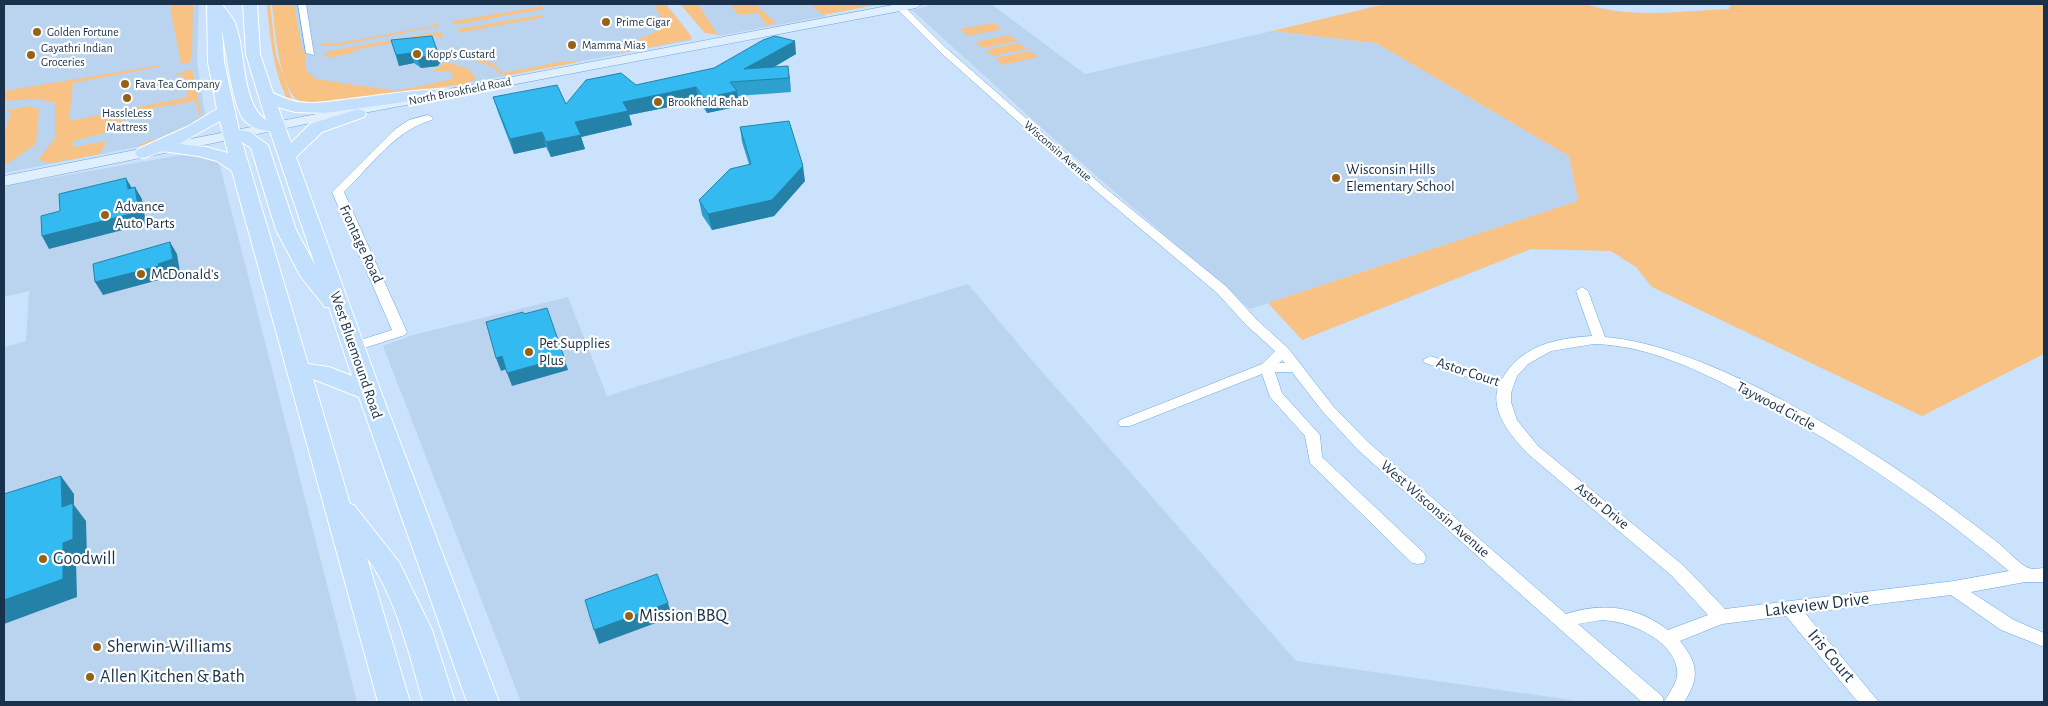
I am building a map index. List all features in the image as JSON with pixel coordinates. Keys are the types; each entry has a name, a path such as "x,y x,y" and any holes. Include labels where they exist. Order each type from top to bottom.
{"main road":[{"path":"215,4 216,62 231,135 394,702"},
{"path":"215,4 228,23 240,85 250,117 262,125 276,126"},
{"path":"237,4 250,25"},
{"name":"West Bluemound Road","path":"250,4 253,54 276,126 369,392 483,702"},
{"path":"266,96 277,103 302,109 344,106 410,96 453,93"},
{"path":"287,156 316,128 393,104"},
{"path":"144,153 193,131 225,111"},
{"path":"231,135 244,136 259,145 286,230 311,277 342,312"},
{"path":"169,148 217,154 227,158 240,168"},
{"path":"299,371 320,372 369,392"},
{"path":"338,503 385,562 417,630 439,702"}],"street":[{"path":"302,4 310,53"},
{"name":"North Brookfield Road","path":"4,181 276,126 916,4"},
{"name":"Wisconsin Avenue","path":"900,7 943,50 1063,156 1227,296"},
{"name":"Frontage Road","path":"353,347 400,332 338,192 398,132 413,122 428,118"},
{"path":"1582,291 1585,304 1600,340"},
{"name":"West Wisconsin Avenue","path":"1227,296 1251,322 1284,351 1328,409 1363,446 1655,702"},
{"name":"Taywood Circle","path":"1506,385 1514,368 1537,351 1558,344 1600,340 1622,342 1673,356 1762,397 1882,468 1988,544 2025,576"},
{"path":"1125,423 1266,367 1284,351"},
{"name":"Astor Court","path":"1430,360 1506,385"},
{"path":"1266,367 1298,368"},
{"path":"1266,367 1275,394 1312,435 1315,459 1418,558"},
{"name":"Astor Drive","path":"1506,385 1504,389 1507,414 1513,426 1527,444 1678,571 1721,617"},
{"name":"Lakeview Drive","path":"1667,638 1721,617 1792,610 1954,588 2025,576 2044,575"},
{"path":"1954,588 1984,612 2009,627 2044,640"},
{"name":"Iris Court","path":"1792,610 1869,702"},
{"path":"1563,622 1593,612 1608,612 1647,624 1667,638 1680,654 1686,668 1687,683 1674,702"}],"shaded area":[{"path":"4,4 199,4 197,61 205,114 197,125 153,144 4,173"},
{"path":"175,4 193,4 192,58 189,63 181,63 170,7"},
{"path":"267,4 270,4 276,55 292,100 306,105 370,99 309,107 289,103 276,67"},
{"path":"272,4 294,4 302,49 305,52 306,70 316,79 396,91 453,79 451,71 433,71 446,62 469,69 476,79 464,84 334,102 302,104 294,97 283,73 276,43"},
{"path":"290,4 664,4 692,40 474,82 397,93 303,81"},
{"path":"538,4 544,9 455,25 453,21 539,7"},
{"path":"654,4 666,4 692,37 691,39 621,53 619,48 662,29 657,27 663,22"},
{"path":"680,4 706,4 699,6 718,35 705,33"},
{"path":"691,4 812,4 826,16 718,36"},
{"path":"729,4 755,4 777,24 766,25 758,13 739,15"},
{"path":"810,4 881,4 823,15"},
{"name":"Wisconsin Hills Elementary School","path":"935,4 991,4 1085,74 1272,31 1376,43 1569,156 1578,201 1250,309 1054,139 912,10"},
{"path":"1385,4 1585,4 1602,9 1656,13 1729,9 1731,4 2044,4 2044,354 1922,416 1652,287 1636,267 1611,251 1531,249 1302,340 1268,303 1578,201 1569,156 1376,43 1272,31"},
{"path":"541,15 543,17 459,33 458,29"},
{"path":"434,23 438,23 439,26 335,46 318,46 328,42 332,44 433,26"},
{"path":"994,23 1002,29 968,36 960,29"},
{"path":"438,32 442,33 443,37 432,36 354,50 353,53 333,57 322,56 330,51"},
{"path":"1009,35 1017,41 983,48 975,42"},
{"path":"1019,43 1027,49 993,56 985,50"},
{"path":"1030,51 1038,57 1003,65 995,58"},
{"path":"474,60 490,63 502,73 565,61 579,62 503,76 492,67"},
{"path":"160,65 158,67 73,83 69,121 188,97 185,84 175,85 185,83 183,75 172,76 192,69 201,113 197,120 183,132 156,144 139,145 172,135 187,128 199,115 196,101 126,113 120,129 73,141 73,147 107,141 100,154 51,163 38,160 55,138 55,103 38,99 4,101 4,91"},
{"path":"27,106 39,109 36,144 4,166 4,134 11,112 4,111"},
{"path":"187,154 217,160 220,166 357,702 4,702 4,347 26,341 29,291 4,297 4,186"},
{"path":"968,284 1031,359 1296,661 1585,702 521,702 383,346 413,335 568,297 607,396"}],"building":[{"path":"432,36 437,50 434,55 417,58 411,53 396,55 391,40"},
{"path":"775,36 795,41 744,69 788,66 789,78 730,82 737,91 704,98 696,87 623,102 628,111 575,122 581,135 546,142 542,132 510,139 493,97 557,85 566,104 586,80 621,73 636,85 714,68 763,40"},
{"path":"789,121 803,166 772,200 708,214 699,200 730,169 751,164 740,127"},
{"path":"126,178 128,189 135,187 139,212 42,236 41,216 60,211 59,194"},
{"path":"170,242 173,259 158,264 159,266 95,282 93,264"},
{"name":"Pet Supplies Plus","path":"547,308 564,357 507,373 502,356 496,358 486,322"},
{"name":"Goodwill","path":"61,476 62,507 73,503 73,539 63,543 63,579 4,600 4,494"},
{"path":"657,574 668,603 594,630 585,600"}],"place":[{"name":"Prime Cigar","path":"606,22"},
{"name":"Golden Fortune","path":"37,32"},
{"name":"Mamma Mias","path":"572,45"},
{"name":"Kopp's Custard","path":"417,54"},
{"name":"Gayathri Indian Groceries","path":"31,55"},
{"name":"Fava Tea Company","path":"125,84"},
{"name":"HassleLess Mattress","path":"127,98"},
{"name":"Brookfield Rehab","path":"658,102"},
{"name":"Wisconsin Hills Elementary School","path":"1336,178"},
{"name":"Advance Auto Parts","path":"105,215"},
{"name":"McDonald's","path":"141,274"},
{"name":"Pet Supplies Plus","path":"529,352"},
{"name":"Goodwill","path":"43,559"},
{"name":"Mission BBQ","path":"629,616"},
{"name":"Sherwin-Williams","path":"97,647"},
{"name":"Allen Kitchen & Bath","path":"90,677"}]}
